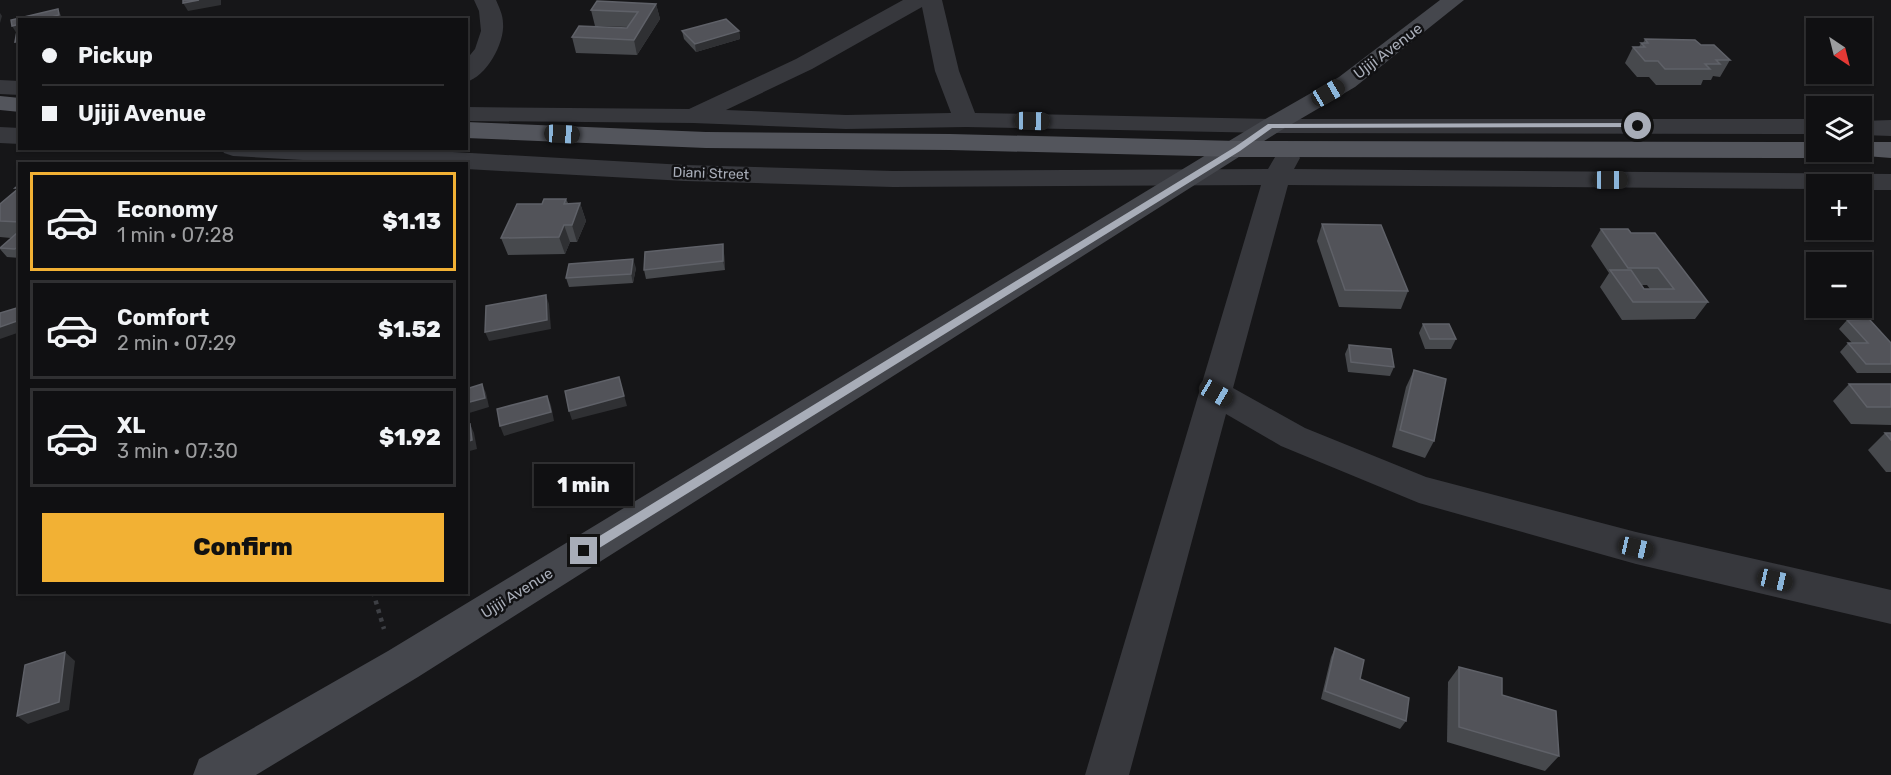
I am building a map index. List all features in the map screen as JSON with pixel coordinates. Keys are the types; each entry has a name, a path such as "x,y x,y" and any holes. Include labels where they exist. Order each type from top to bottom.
{"main road":[{"name":"Ujiji Avenue","path":"215,775 413,657 1190,177 1238,149 1280,150 1347,82 1453,0"},
{"path":"0,103 18,105"},
{"path":"468,130 706,140 950,142 1238,149"},
{"path":"1280,150 1806,150"},
{"path":"1872,150 1891,150"}],"street":[{"path":"468,73 481,59 494,34 491,9 486,0"},
{"path":"693,116 804,64 919,0"},
{"path":"931,0 947,71 966,120"},
{"path":"0,87 18,88"},
{"path":"468,114 693,116 846,122 966,120 1280,150 1891,182"},
{"path":"1280,150 1660,126 1806,127"},
{"path":"1660,126 1689,151"},
{"path":"1872,128 1891,128"},
{"name":"Diani Street","path":"270,150 696,173 893,179 1190,177 1280,150"},
{"path":"1107,775 1216,393 1280,150"},
{"path":"1216,393 1293,437 1419,489 1636,548 1891,608"}],"building":[{"path":"183,0 199,0 183,3"},
{"path":"597,1 656,4 634,40 572,37 579,26 627,28 638,12 591,10"},
{"path":"58,9 59,15 48,18 20,18"},
{"path":"18,18 18,24 12,26 11,20"},
{"path":"726,19 739,31 695,44 682,31"},
{"path":"1645,39 1695,40 1701,45 1714,45 1730,60 1716,60 1720,64 1705,64 1710,69 1665,69 1658,61 1645,61 1633,47 1645,47 1641,43 1648,43"},
{"path":"18,189 18,222 0,221 0,204"},
{"path":"544,199 566,199 564,204 580,203 572,225 564,225 559,237 501,238 517,204 542,204"},
{"path":"1322,224 1381,225 1408,291 1345,290"},
{"path":"1601,229 1628,229 1631,233 1655,233 1708,302 1633,302 1610,270 1631,270 1644,289 1674,289 1658,268 1628,268"},
{"path":"17,233 18,233 18,247 0,248"},
{"path":"723,244 723,261 644,270 645,252"},
{"path":"633,259 631,274 566,278 569,264"},
{"path":"546,295 547,320 485,332 486,306"},
{"path":"18,308 18,321 0,327 0,313"},
{"path":"1869,319 1891,343 1891,364 1866,364 1848,343 1868,343 1847,320"},
{"path":"1423,324 1449,324 1456,339 1430,339"},
{"path":"1349,345 1391,349 1394,367 1351,362"},
{"path":"1414,370 1446,379 1434,441 1400,430"},
{"path":"619,377 624,396 569,411 565,391"},
{"path":"482,384 485,398 468,402 468,388"},
{"path":"1849,384 1891,384 1891,407 1867,407"},
{"path":"547,396 551,412 500,426 497,409"},
{"path":"468,424 470,424 472,440 468,441"},
{"path":"1335,648 1364,660 1360,679 1409,698 1406,721 1325,691"},
{"path":"65,652 59,702 17,716 25,665"},
{"path":"1459,667 1502,678 1502,695 1556,711 1559,756 1459,727"}],"route":[{"path":"584,551 1238,149 1271,126 1638,126"}]}
